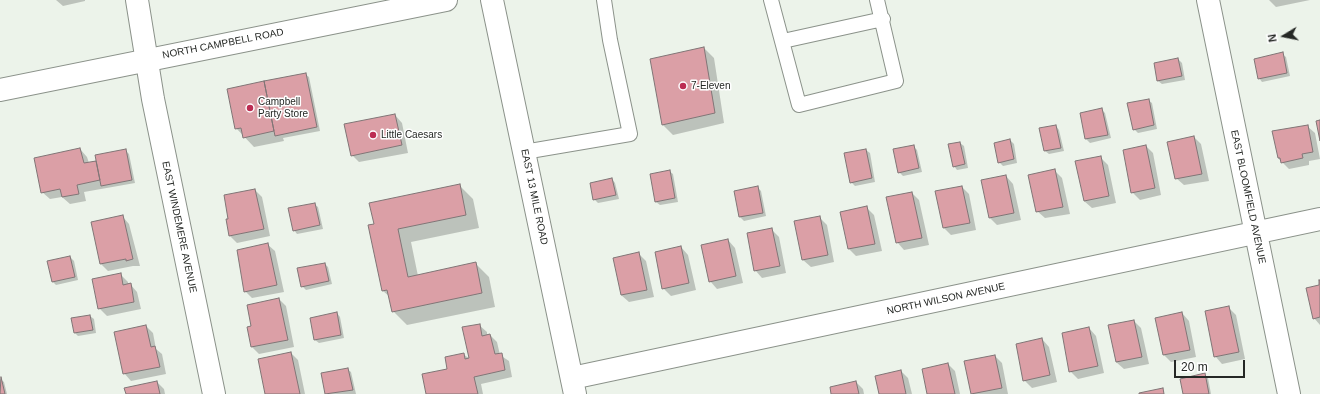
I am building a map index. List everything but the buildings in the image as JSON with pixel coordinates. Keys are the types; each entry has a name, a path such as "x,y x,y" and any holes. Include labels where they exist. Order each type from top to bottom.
{"street":[{"name":"EAST WINDEMERE AVENUE","path":"137,0 153,99 214,394"},
{"name":"NORTH CAMPBELL ROAD","path":"0,90 446,0"},
{"name":"EAST 13 MILE ROAD","path":"492,0 573,386"},
{"name":"EAST BLOOMFIELD AVENUE","path":"1208,0 1289,394"},
{"name":"NORTH WILSON AVENUE","path":"573,386 1320,219"}],"lane":[{"path":"524,152 630,134 610,40 604,0"},
{"path":"772,0 799,105 896,81 883,19 877,0"},
{"path":"783,41 883,19"}],"place":[{"name":"7-Eleven","path":"683,86"},
{"name":"Campbell Party Store","path":"250,108"},
{"name":"Little Caesars","path":"373,135"}]}
